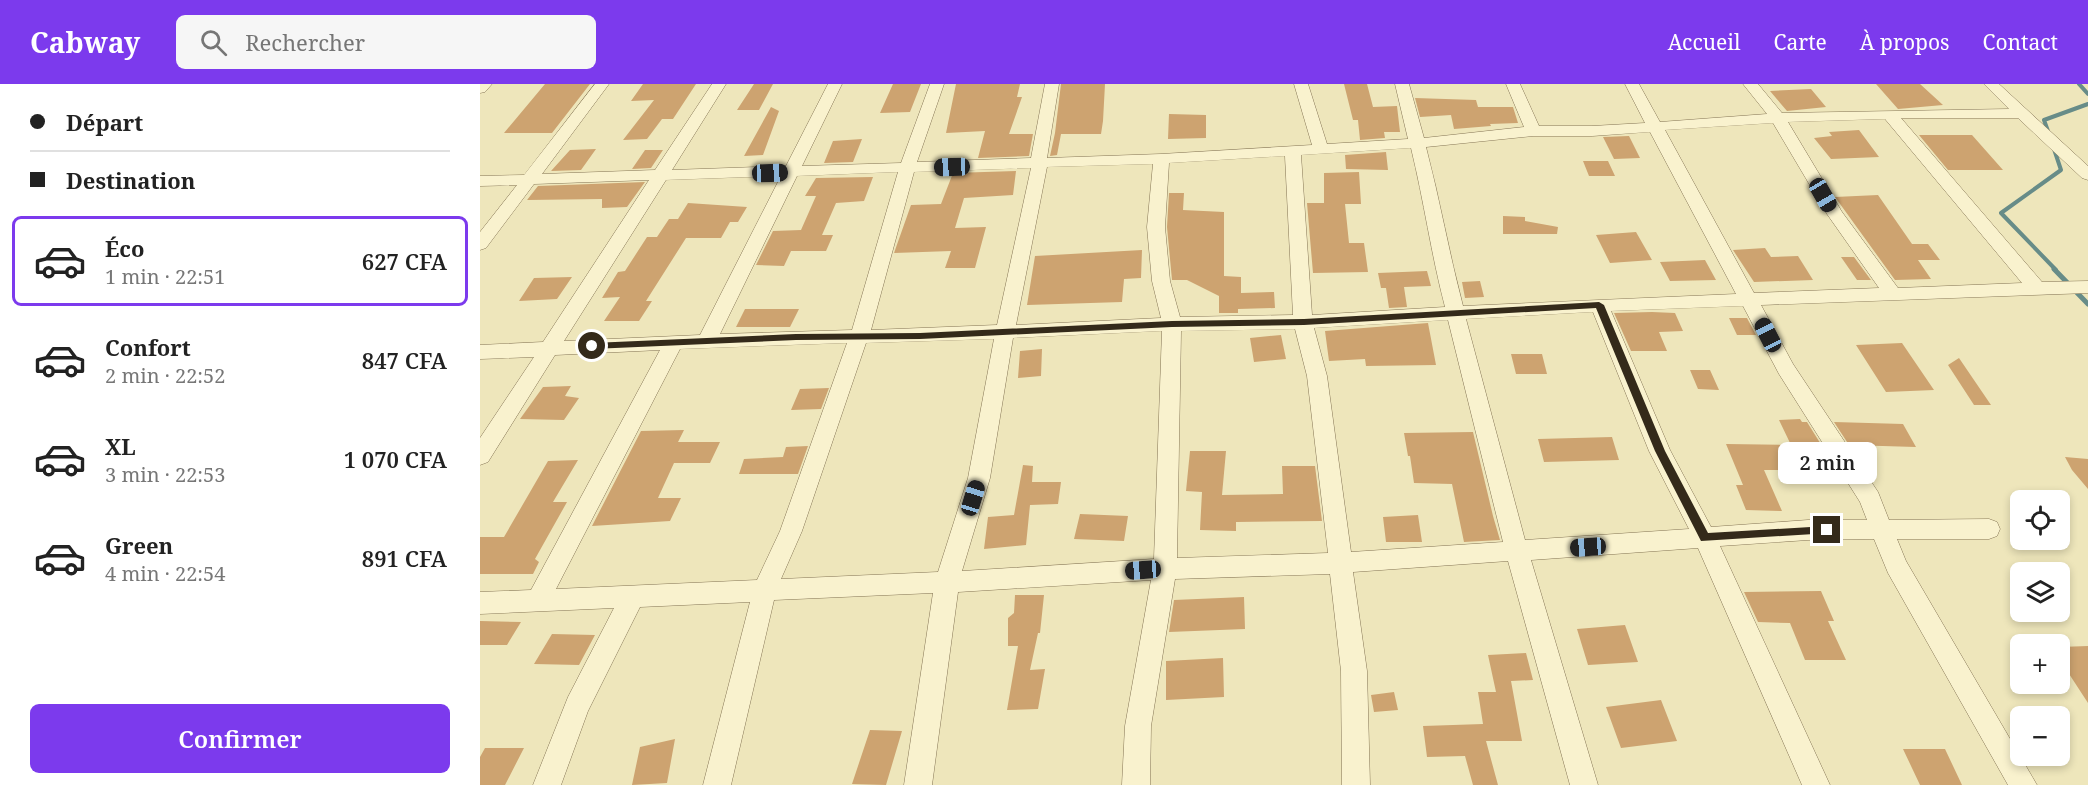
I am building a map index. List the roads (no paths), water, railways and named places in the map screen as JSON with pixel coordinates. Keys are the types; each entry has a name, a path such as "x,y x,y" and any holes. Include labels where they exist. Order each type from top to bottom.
{"street":[{"path":"480,89 485,84"},
{"path":"480,244 602,84"},
{"path":"480,456 719,84"},
{"path":"706,342 835,84"},
{"path":"717,785 765,589 791,531 859,337 907,169 937,84"},
{"path":"918,785 947,582 979,478 1005,332 1040,164 1039,157 1052,84"},
{"path":"1301,84 1322,150"},
{"path":"1402,84 1419,143 1433,205 1438,246 1455,314 1517,552 1584,785"},
{"path":"1513,84 1533,131"},
{"path":"1632,84 1786,369 1870,499 1896,566 2023,785"},
{"path":"1750,84 1778,118 1835,214 1893,294"},
{"path":"1991,84 2088,175"},
{"path":"480,181 1161,159 1419,143 1533,131 1654,127 1778,118 2022,113"},
{"path":"1889,114 2038,290"},
{"path":"1293,152 1304,322 1317,376 1354,671 1356,785"},
{"path":"1136,785 1138,726 1165,569 1172,324 1161,281 1156,227 1161,159"},
{"path":"480,352 796,337 1005,332 1172,324 1304,322 1599,305 2088,287"},
{"path":"1599,305 1660,451 1705,538 1816,785"},
{"path":"538,600 674,343"},
{"path":"480,603 947,582 1165,569 1342,563 1808,530 1989,529"},
{"path":"547,785 577,706 632,597"}],"waterway":[{"path":"2079,84 2088,94"},
{"path":"2049,134 2044,120 2088,104"},
{"path":"2053,146 2061,170 2001,213 2056,270"},
{"path":"2054,269 2088,304"}]}
